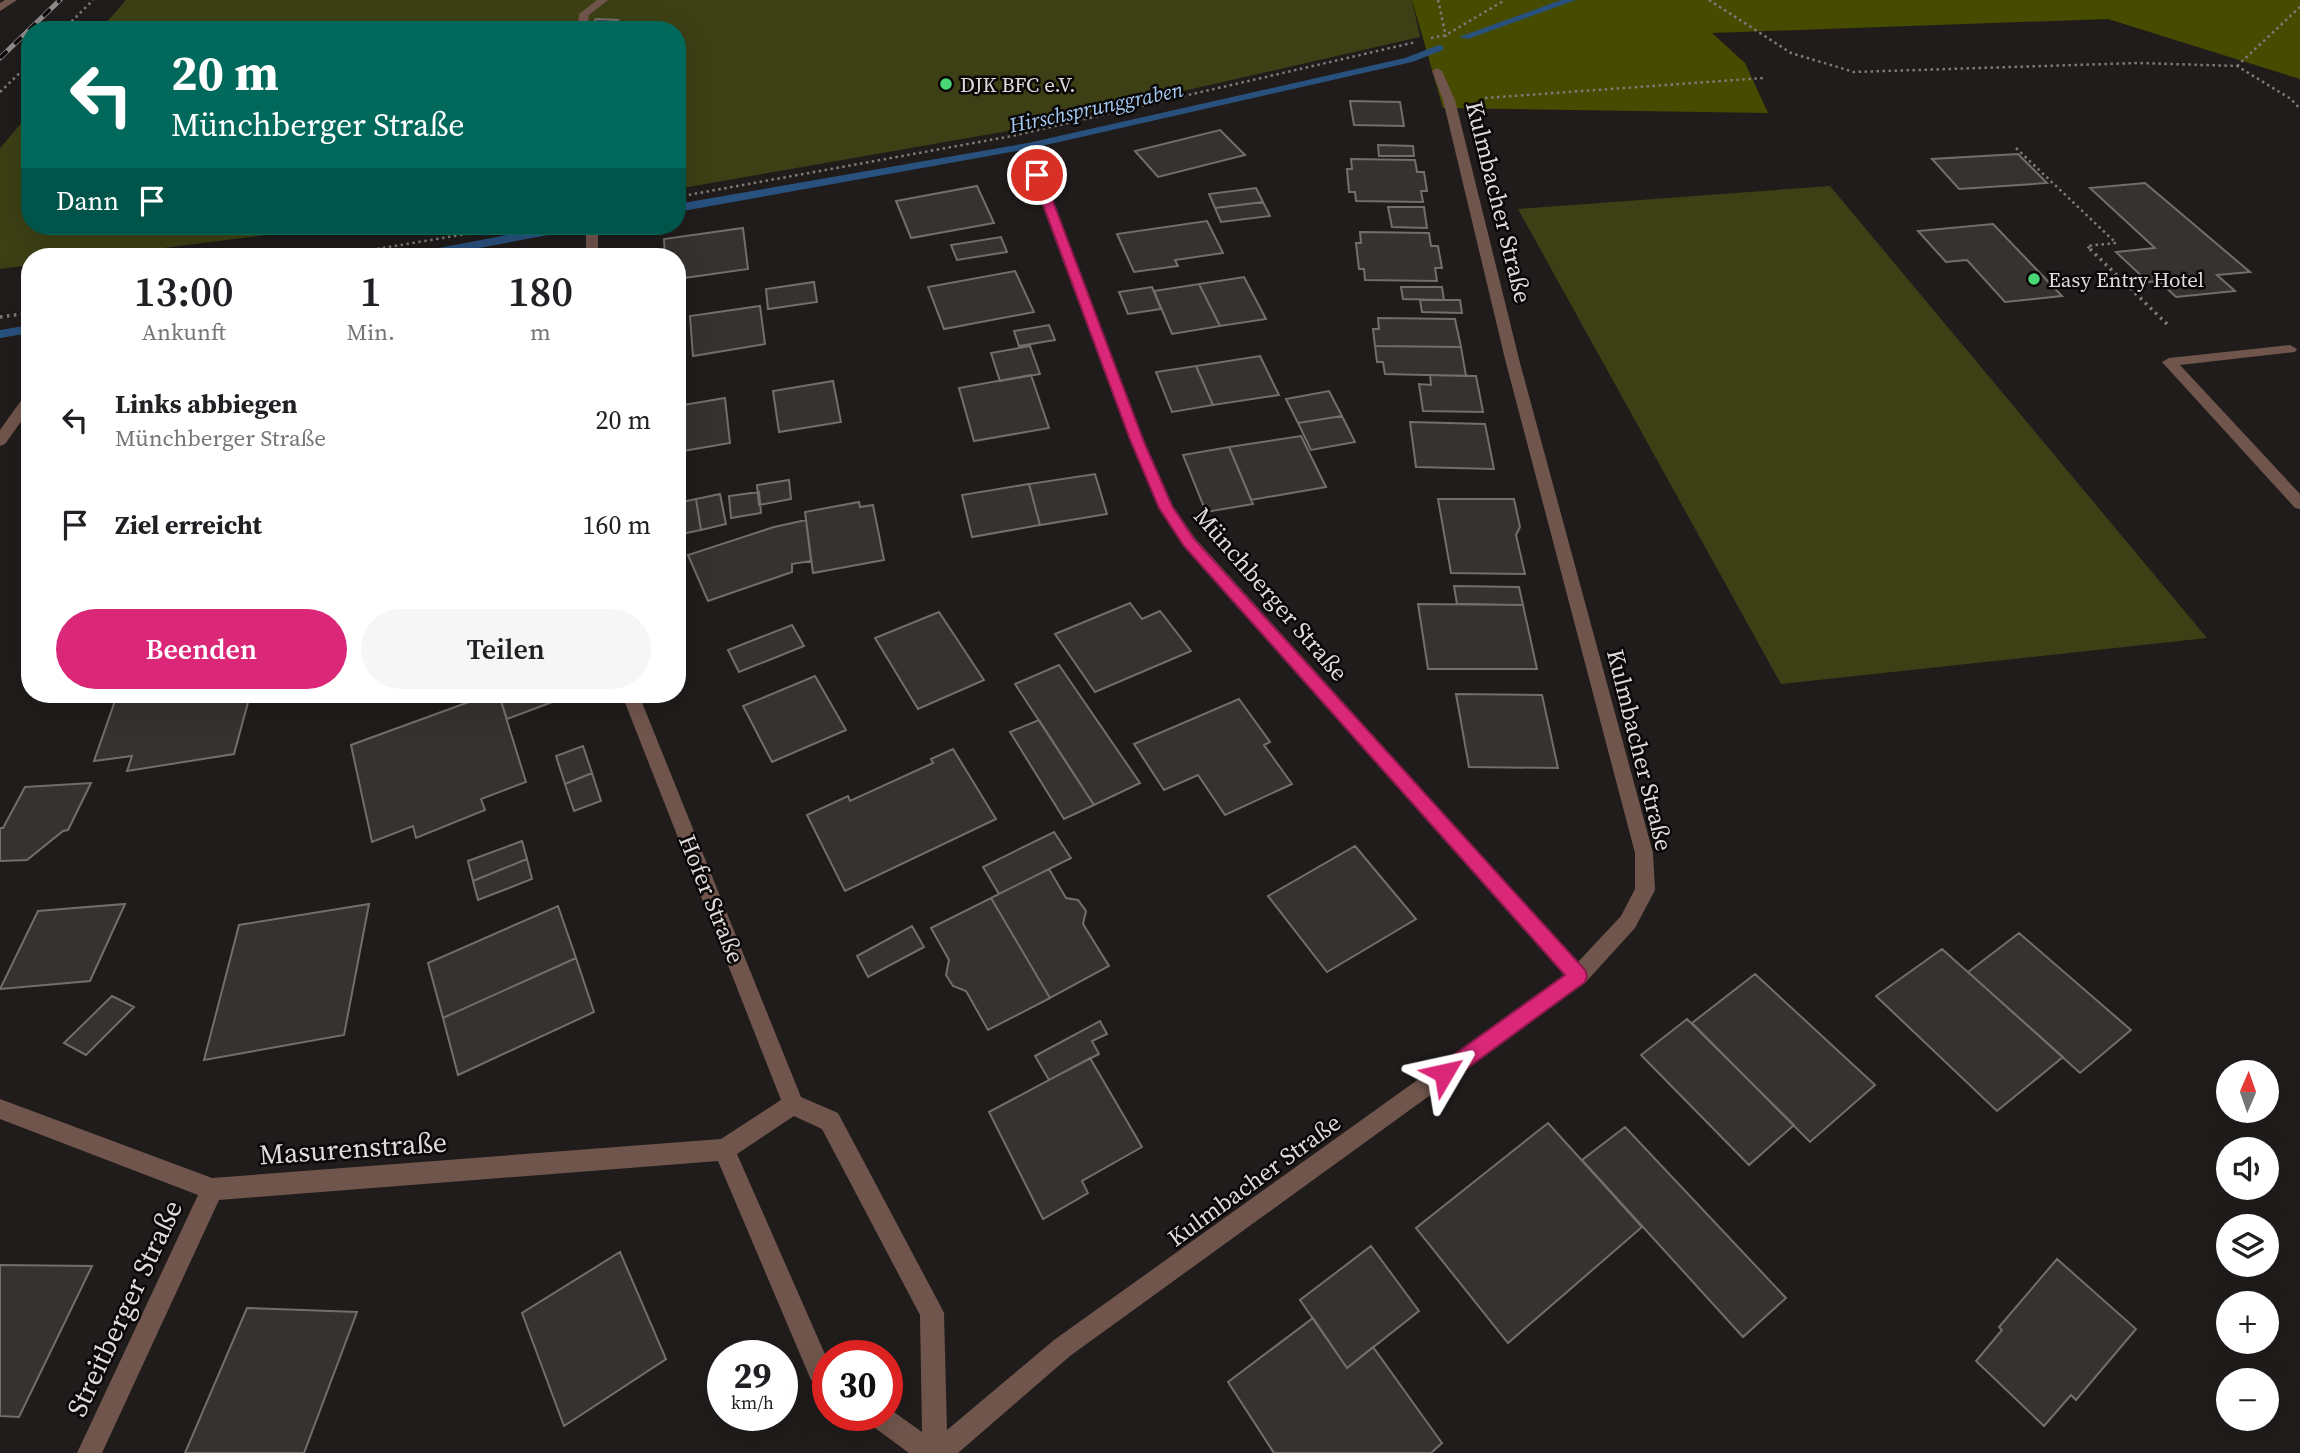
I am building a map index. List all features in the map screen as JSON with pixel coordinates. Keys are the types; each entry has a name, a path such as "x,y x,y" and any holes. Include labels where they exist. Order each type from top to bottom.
{"street":[{"path":"0,8 12,0"},
{"path":"583,21 584,14 603,0"},
{"name":"Kulmbacher Straße","path":"935,1453 1062,1348 1578,976 1628,922 1645,890 1644,853 1513,363 1449,100 1437,71"},
{"name":"Münchberger Straße","path":"1037,175 1137,442 1166,508 1189,542 1578,976"},
{"path":"2290,349 2169,362 2300,504"},
{"path":"0,441 21,411"},
{"name":"Hofer Straße","path":"633,703 793,1104"},
{"path":"812,1353 724,1150 793,1104 830,1121 932,1313 935,1453"},
{"name":"Masurenstraße","path":"0,1109 212,1189 724,1150"},
{"name":"Streitberger Straße","path":"89,1453 212,1189"},
{"path":"902,1431 935,1453"}],"path":[{"path":"72,21 93,0"},
{"path":"1437,71 1450,50 1438,0"},
{"path":"686,195 1012,136 1446,35 1505,0"},
{"path":"1709,0 1791,53 1854,72 2137,63 2237,66 2291,99 2300,109"},
{"path":"2237,66 2300,7"},
{"path":"0,92 21,72"},
{"path":"1449,100 1763,78"},
{"path":"2016,148 2116,243 2087,246 2202,359"},
{"path":"384,248 461,235"},
{"path":"0,317 21,314"}],"green space":[{"name":"DJK BFC e.V.","path":"126,0 1412,0 1420,37 1008,131 686,187 686,21 108,21"},
{"path":"21,124 21,235 266,235 164,248 21,248 21,266 0,269 0,148"},
{"path":"1830,186 2207,638 1781,684 1518,209"}],"shaded area":[{"path":"1412,0 2300,0 2300,79 2108,19 1712,33 1745,63 1768,113 1443,108"}],"building":[{"path":"596,19 618,20 617,21 595,21"},
{"path":"1350,101 1400,102 1404,126 1354,125"},
{"path":"1220,130 1245,155 1158,177 1135,151"},
{"path":"1378,145 1413,146 1414,156 1379,156"},
{"path":"2018,154 2047,183 1959,189 1932,159"},
{"path":"1351,159 1415,160 1417,172 1424,172 1427,191 1421,191 1423,202 1356,201 1355,192 1349,192 1347,169 1352,169"},
{"path":"2145,183 2250,272 2217,275 2235,291 2176,297 2159,281 2148,282 2116,252 2155,248 2090,188"},
{"path":"977,186 994,223 911,238 896,201"},
{"path":"1256,188 1263,202 1215,208 1209,194"},
{"path":"1263,202 1270,216 1221,222 1215,208"},
{"path":"1388,207 1424,207 1427,228 1392,227"},
{"path":"1207,221 1223,253 1175,260 1178,266 1134,272 1117,234"},
{"path":"1993,224 2062,296 2005,302 1967,260 1946,262 1918,231"},
{"path":"743,228 748,269 686,278 686,248 664,248 664,239"},
{"path":"1360,232 1429,233 1431,246 1438,246 1442,268 1435,268 1437,281 1365,280 1364,269 1359,269 1356,243 1361,243"},
{"path":"1001,237 1007,252 957,260 951,245"},
{"path":"1015,271 1034,312 944,329 928,287"},
{"path":"1244,277 1266,319 1220,326 1199,284"},
{"path":"814,282 817,302 768,309 766,289"},
{"path":"1199,284 1220,326 1172,334 1154,291"},
{"path":"1152,287 1161,309 1128,314 1119,292"},
{"path":"1401,287 1442,287 1444,300 1403,299"},
{"path":"1420,300 1460,300 1462,313 1422,312"},
{"path":"760,306 765,344 693,356 690,316"},
{"path":"1378,318 1455,319 1461,347 1375,346 1373,329 1379,329"},
{"path":"1049,325 1055,340 1019,346 1014,331"},
{"path":"1030,346 1040,374 1000,381 991,353"},
{"path":"1375,346 1461,347 1466,376 1385,374 1383,362 1377,362"},
{"path":"1260,356 1279,395 1213,405 1196,366"},
{"path":"1196,366 1213,405 1172,412 1156,372"},
{"path":"1031,375 1049,428 974,441 959,388"},
{"path":"1430,375 1476,376 1483,412 1423,411 1419,384 1431,385"},
{"path":"833,381 841,422 779,432 773,391"},
{"path":"1329,391 1342,416 1298,423 1286,399"},
{"path":"725,398 730,443 686,450 686,404"},
{"path":"1342,416 1355,442 1311,450 1298,423"},
{"path":"1410,422 1485,424 1494,469 1416,467"},
{"path":"1301,436 1326,487 1251,500 1229,447"},
{"path":"1229,447 1253,504 1206,512 1183,455"},
{"path":"1095,474 1107,514 1040,525 1029,484"},
{"path":"789,480 791,499 759,505 757,485"},
{"path":"1029,484 1040,525 972,537 962,495"},
{"path":"759,492 761,513 731,518 729,496"},
{"path":"720,494 726,524 701,530 696,499"},
{"path":"696,499 701,530 686,533 686,501"},
{"path":"1438,499 1514,499 1520,527 1516,535 1525,574 1451,573"},
{"path":"859,502 860,507 873,505 884,560 813,573 805,512"},
{"path":"806,520 811,561 792,564 792,572 708,601 688,555 774,527"},
{"path":"1454,586 1519,587 1523,605 1457,604"},
{"path":"1130,603 1142,619 1160,611 1191,651 1095,692 1055,634"},
{"path":"1418,604 1523,605 1537,669 1428,669"},
{"path":"939,612 984,680 918,709 875,638"},
{"path":"792,625 804,646 739,672 728,650"},
{"path":"1059,665 1140,783 1094,805 1015,684"},
{"path":"815,676 846,730 772,762 743,706"},
{"path":"1456,694 1542,695 1558,768 1469,767"},
{"path":"1239,699 1270,742 1264,745 1292,784 1225,815 1198,775 1164,790 1134,744"},
{"path":"114,703 248,703 234,754 127,771 132,756 94,761"},
{"path":"466,703 501,703 526,782 481,799 485,810 416,838 413,826 372,842 351,745"},
{"path":"502,703 550,703 507,719"},
{"path":"1039,720 1094,805 1064,819 1010,732"},
{"path":"583,746 592,773 565,784 556,756"},
{"path":"953,749 996,819 845,891 807,815 848,796 850,801 933,763 931,759"},
{"path":"592,773 601,801 574,811 565,784"},
{"path":"91,783 68,830 63,831 27,860 0,861 0,828 3,828 25,787"},
{"path":"1054,832 1071,858 999,894 983,867"},
{"path":"522,841 527,859 473,881 468,861"},
{"path":"1355,846 1416,919 1327,972 1268,896"},
{"path":"527,859 532,879 478,900 473,881"},
{"path":"1049,869 1066,898 1078,900 1086,911 1083,924 1109,966 1050,998 991,898"},
{"path":"991,898 1050,998 988,1030 966,991 953,986 946,975 949,960 931,928"},
{"path":"125,904 90,981 0,989 38,911"},
{"path":"369,904 344,1035 204,1060 239,925"},
{"path":"558,906 576,958 443,1018 428,963"},
{"path":"912,926 924,947 868,977 857,956"},
{"path":"2019,933 2131,1030 2080,1073 1968,972"},
{"path":"1942,949 2063,1057 1997,1111 1876,996"},
{"path":"576,958 594,1012 458,1075 443,1018"},
{"path":"1755,974 1875,1085 1810,1142 1692,1023"},
{"path":"112,996 134,1007 86,1055 64,1043"},
{"path":"1687,1019 1794,1125 1749,1165 1641,1055"},
{"path":"1100,1021 1107,1034 1092,1041 1099,1054 1049,1080 1035,1056"},
{"path":"1090,1058 1142,1147 1082,1181 1088,1193 1043,1219 989,1112"},
{"path":"1548,1123 1642,1227 1508,1343 1416,1228"},
{"path":"1625,1127 1786,1298 1743,1337 1582,1160"},
{"path":"1371,1246 1419,1311 1347,1368 1300,1300"},
{"path":"620,1252 666,1359 564,1426 522,1313"},
{"path":"2057,1259 2136,1329 2076,1400 2071,1395 2044,1426 1976,1361 2002,1330 1999,1327"},
{"path":"0,1265 92,1266 19,1417 0,1416"},
{"path":"247,1308 357,1312 304,1453 185,1453"},
{"path":"1313,1318 1347,1368 1373,1347 1442,1443 1431,1453 1274,1453 1228,1382"}],"waterway":[{"name":"Hirschsprunggraben","path":"1464,37 1571,0"},
{"name":"Hirschsprunggraben","path":"686,206 1028,146 1408,60 1439,48"},
{"name":"Hirschsprunggraben","path":"460,248 529,235"},
{"name":"Hirschsprunggraben","path":"0,334 21,330"}],"railway":[{"path":"38,21 60,0"},
{"path":"0,58 21,38"}],"place":[{"name":"DJK BFC e.V.","path":"946,84"},
{"name":"Easy Entry Hotel","path":"2034,279"}],"route":[{"path":"1037,175 1137,442 1166,508 1189,542 1578,976 1444,1073"}]}
